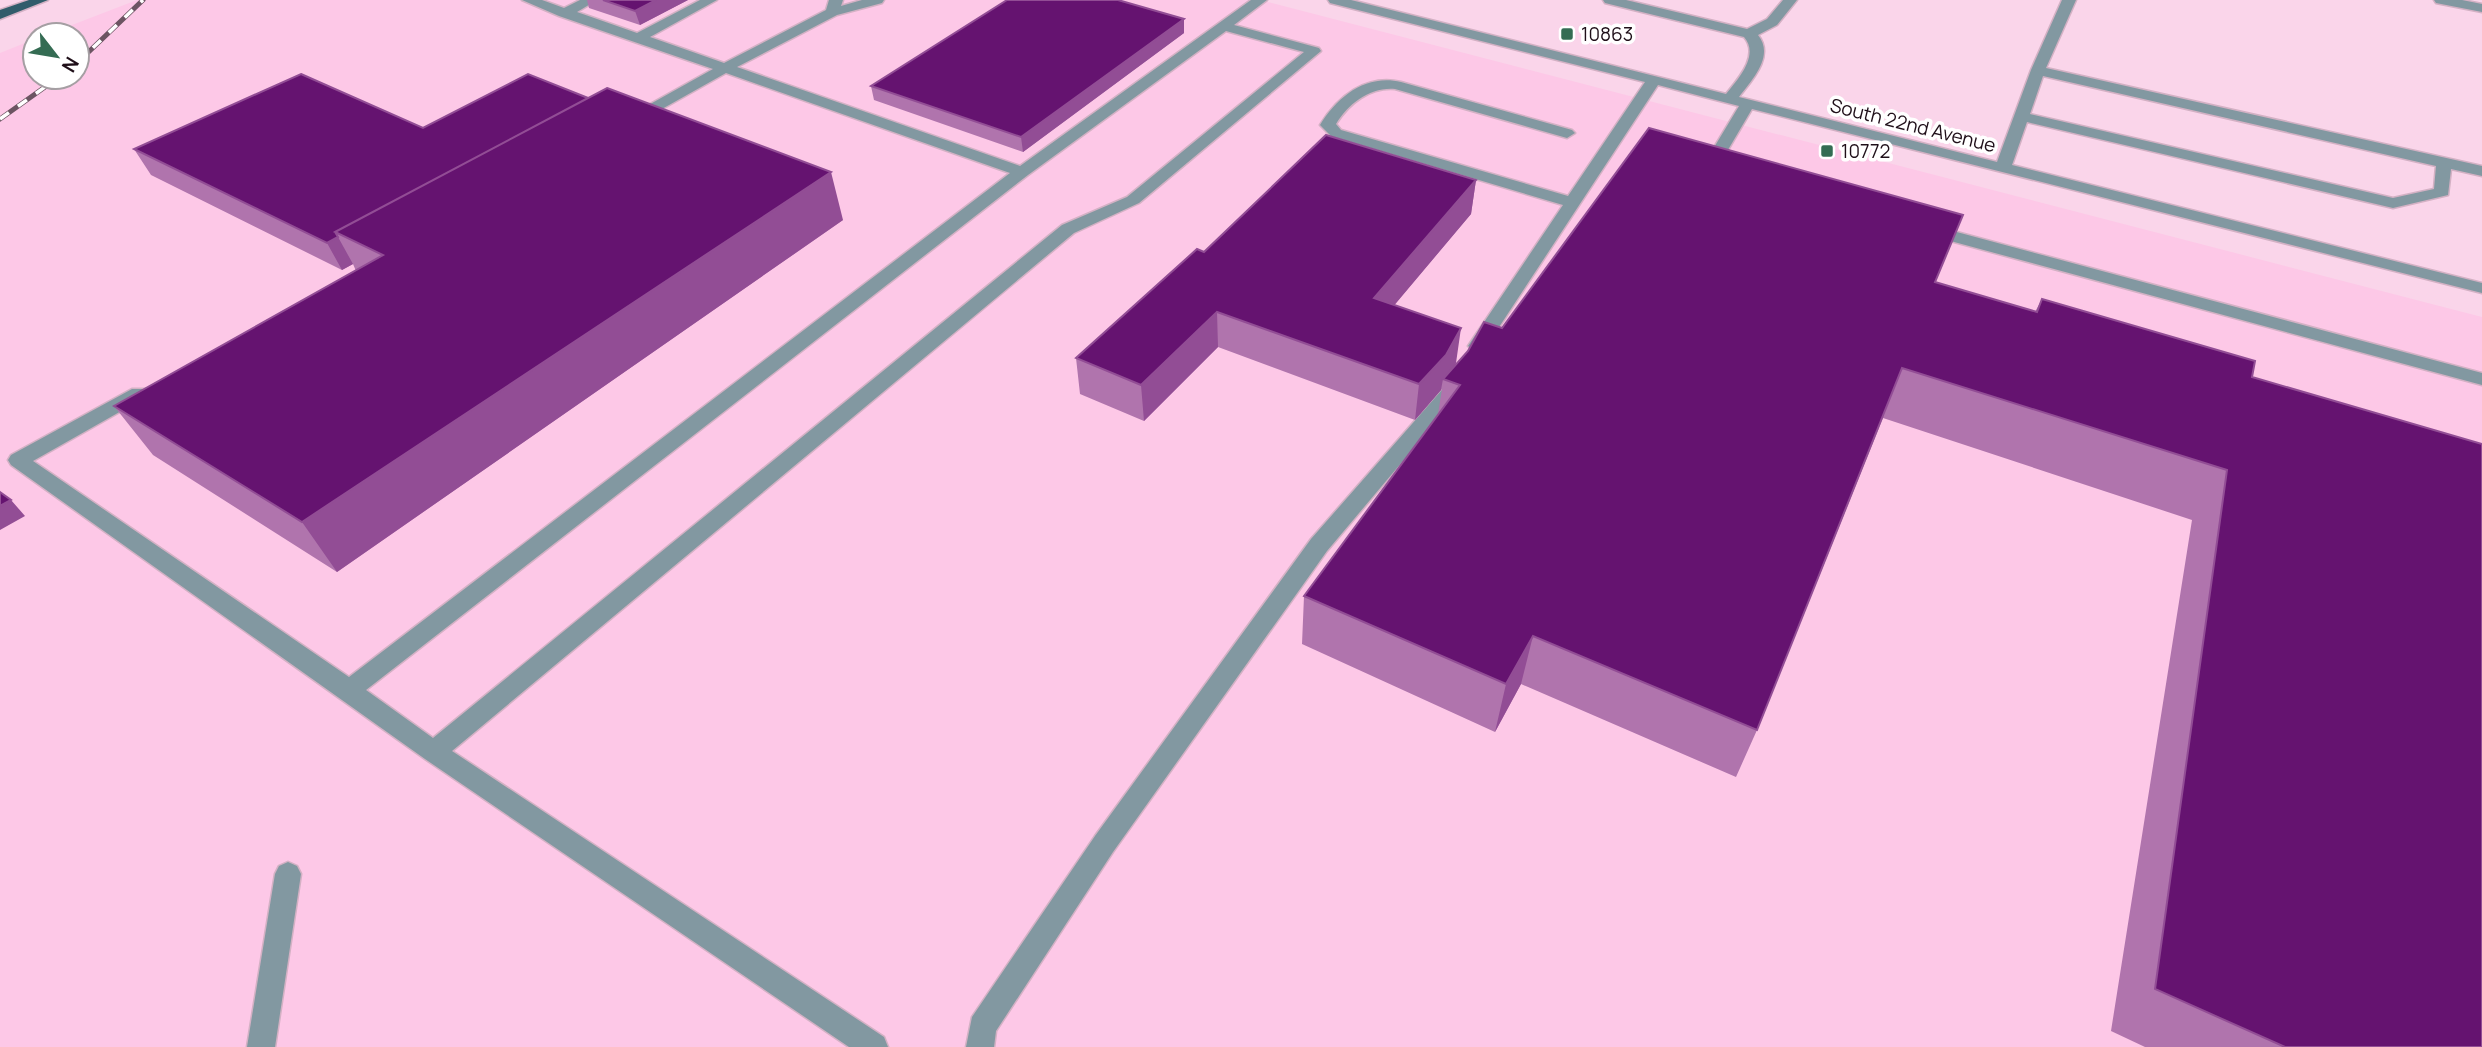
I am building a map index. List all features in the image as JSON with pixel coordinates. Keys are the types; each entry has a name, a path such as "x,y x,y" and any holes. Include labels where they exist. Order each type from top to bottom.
{"main road":[{"path":"0,15 41,0"}],"street":[{"path":"529,0 1022,172"},
{"path":"564,13 590,0"},
{"path":"638,38 710,0"},
{"path":"615,129 834,6 877,0"},
{"path":"349,690 1022,172 1260,0"},
{"path":"1610,0 1749,34 1758,41 1754,63 1730,99"},
{"path":"1749,34 1772,22 1790,0"},
{"path":"2003,168 2038,70 2069,0"},
{"path":"2441,0 2482,8"},
{"name":"South 22nd Avenue","path":"1342,1 2482,288"},
{"path":"434,752 1068,229 1133,200 1314,51 1222,26"},
{"path":"2038,70 2482,172"},
{"path":"980,1047 982,1027 1104,844 1318,545 1451,395 1480,341 1573,203 1618,147 1654,80"},
{"path":"1566,133 1396,85 1378,84 1362,91 1332,116 1328,125 1336,133 1573,203"},
{"path":"1709,170 1748,103"},
{"path":"2021,116 2393,203 2442,192 2444,163"},
{"path":"1905,223 2482,379"},
{"path":"152,386 18,460 434,752 874,1047"},
{"path":"261,1047 288,874"}],"shaded area":[{"path":"137,0 1260,0 2482,317 2482,1047 0,1047 0,53 21,45 21,91 91,91 91,21 82,21"}],"building":[{"path":"603,0 656,0 635,11"},
{"path":"1007,0 1118,0 1184,19 1021,137 871,86"},
{"path":"301,74 423,128 528,74 588,98 335,232 338,237 327,243 134,149"},
{"path":"607,88 831,172 302,522 114,406 383,255 335,232"},
{"path":"1649,128 1963,215 1935,282 2037,312 2042,299 2255,361 2252,377 2482,444 2482,1047 2285,1047 2155,989 2227,470 1902,368 1757,730 1533,636 1506,684 1304,596 1460,385 1443,379 1468,351 1484,322 1502,328"},
{"path":"1326,135 1476,180 1374,298 1461,328 1446,355 1419,384 1217,312 1141,385 1076,358 1197,249 1204,252"},
{"path":"0,492 11,500 0,506"}],"railway":[{"path":"91,50 143,0"},
{"path":"0,119 39,91"}],"place":[{"name":"10863","path":"1567,34"},
{"name":"10772","path":"1827,151"}]}
